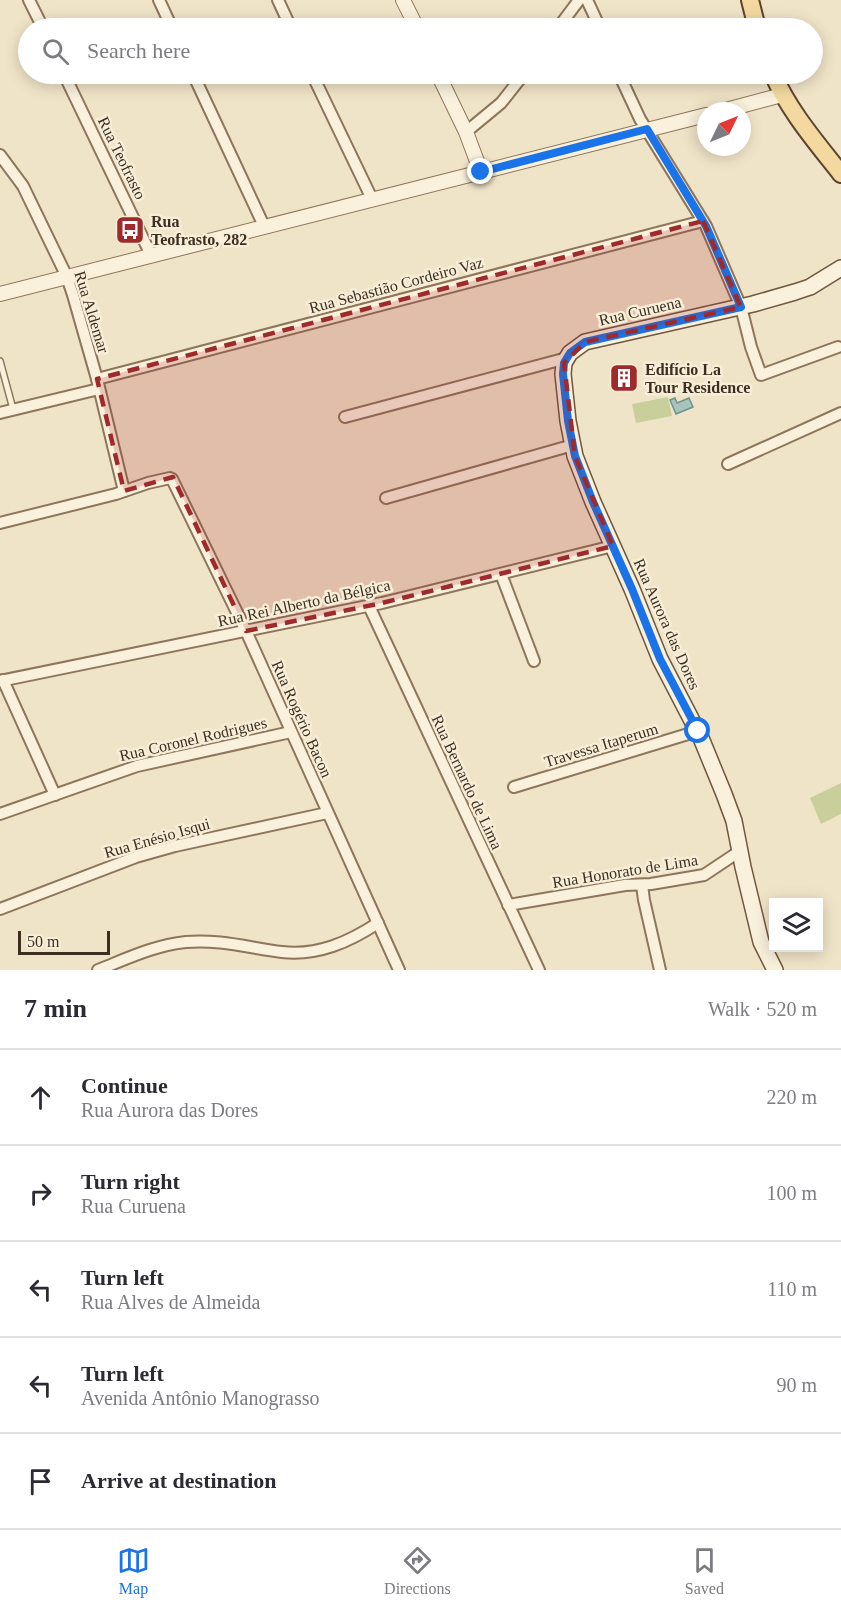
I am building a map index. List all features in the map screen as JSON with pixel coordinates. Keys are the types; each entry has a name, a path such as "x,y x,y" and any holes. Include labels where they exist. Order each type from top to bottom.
{"main road":[{"path":"750,0 754,18"},
{"path":"777,84 802,124 841,174"},
{"name":"Rua Curuena","path":"567,358 585,342 741,307 810,287 841,268"},
{"name":"Rua Aurora das Dores","path":"567,358 563,374 568,421 575,456 660,659 698,731 735,821 761,942 775,970"}],"street":[{"path":"29,0 38,18"},
{"path":"159,0 167,18"},
{"path":"278,0 286,18"},
{"path":"403,0 412,18"},
{"path":"566,18 579,0"},
{"path":"587,0 595,18"},
{"name":"Rua Teofrasto","path":"69,84 151,255"},
{"path":"198,84 264,226"},
{"path":"317,84 372,199"},
{"path":"443,84 466,132 481,172"},
{"path":"466,132 501,103 516,84"},
{"path":"624,84 640,119 703,221 741,307 751,348 761,375 838,346"},
{"path":"751,103 782,95"},
{"path":"0,294 697,118"},
{"name":"Rua Aldemar","path":"0,154 23,186 74,295 124,491"},
{"name":"Rua Sebastião Cordeiro Vaz","path":"0,413 98,384 703,221"},
{"name":"Rua Curuena","path":"345,417 567,358"},
{"path":"728,464 841,413"},
{"path":"386,498 573,445"},
{"name":"Rua Rogério Bacon","path":"124,491 166,478 175,482 246,631 399,970"},
{"path":"0,523 124,491"},
{"name":"Rua Rei Alberto da Bélgica","path":"2,681 369,606 613,546"},
{"path":"501,574 534,661"},
{"name":"Rua Bernardo de Lima","path":"369,606 539,970"},
{"path":"2,681 55,795"},
{"name":"Travessa Itaperum","path":"514,787 698,731"},
{"name":"Rua Coronel Rodrigues","path":"0,814 137,766 291,732"},
{"name":"Rua Enésio Isqui","path":"0,909 136,857 175,846 327,813"},
{"name":"Rua Honorato de Lima","path":"508,905 625,885 642,885 704,875 740,851"},
{"path":"642,885 660,970"},
{"path":"98,970 156,948 186,942 217,941 284,952 313,951 340,944 378,923"}],"lane":[{"path":"0,361 13,409"}],"highlighted area":[{"path":"703,221 741,307 585,342 564,363 575,456 613,546 382,603 246,631 173,477 124,491 97,379"}],"green space":[{"path":"668,397 672,416 636,423 632,404"},
{"path":"841,783 841,814 821,824 810,798"}],"water":[{"path":"675,398 677,403 689,398 693,407 676,414 670,400"}],"place":[{"name":"Rua Teofrasto, 282","path":"130,230"},
{"name":"Edifício La Tour Residence","path":"624,378"}],"route":[{"path":"481,172 647,129 706,226 741,307 585,342 570,353 564,363 568,421 575,456 660,659 698,731"}]}
